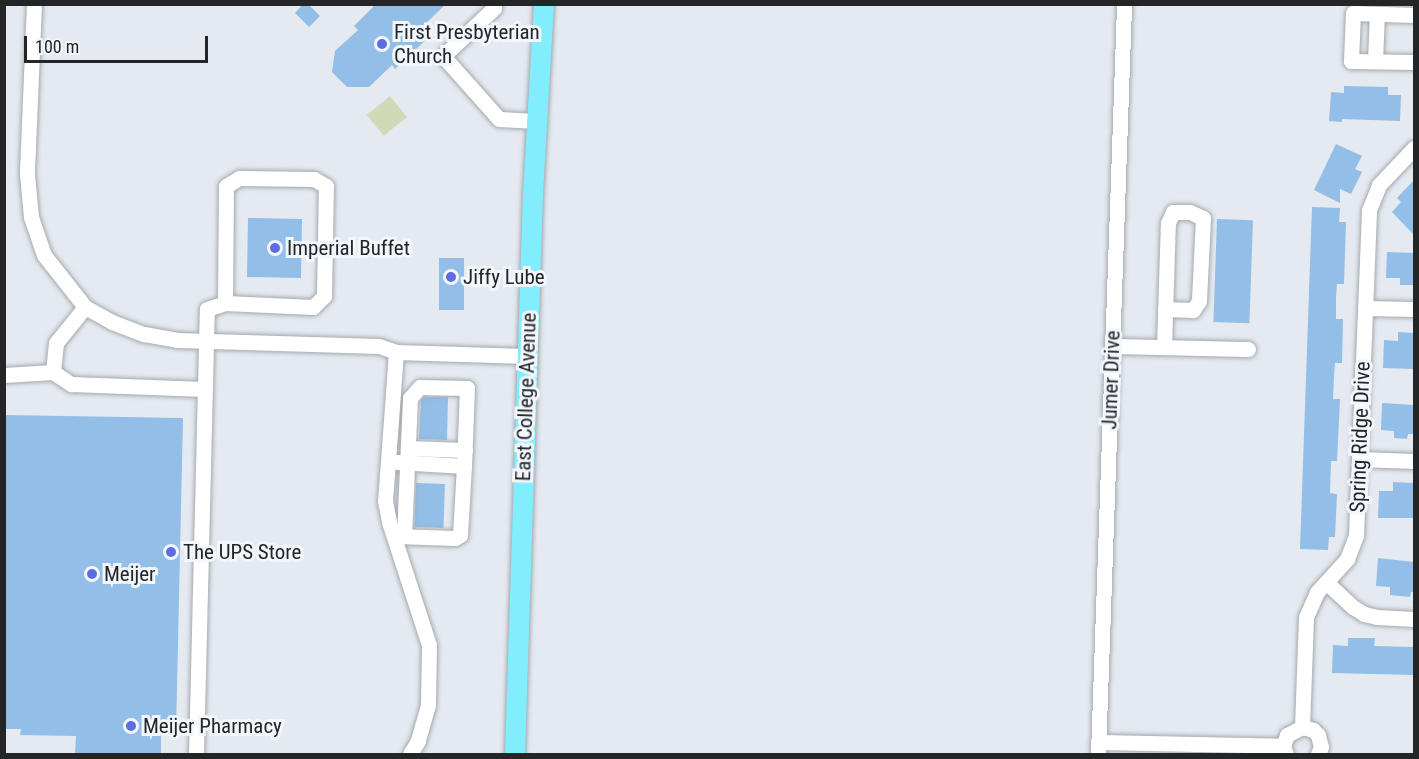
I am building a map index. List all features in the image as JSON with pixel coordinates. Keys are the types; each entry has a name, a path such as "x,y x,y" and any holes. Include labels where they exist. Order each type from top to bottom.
{"main road":[{"name":"East College Avenue","path":"515,754 527,356 544,4"}],"street":[{"path":"34,4 27,174 31,218 44,255 85,307 112,322 144,334 205,341 379,346 396,352 527,356"},
{"path":"494,4 494,8 443,56 499,118 537,121"},
{"name":"Jumer Drive","path":"1098,748 1124,4"},
{"path":"1414,15 1353,13 1351,61 1414,62"},
{"path":"1375,61 1377,14"},
{"name":"Spring Ridge Drive","path":"1302,726 1306,617 1313,599 1347,559 1356,535 1371,203 1379,185 1414,148"},
{"path":"196,754 207,309 225,303 313,307 324,296 326,186 314,179 239,178 226,186 225,303"},
{"path":"1164,347 1165,309 1168,223 1173,212 1190,212 1203,218 1199,301 1193,310 1165,309"},
{"path":"53,372 56,343 85,307"},
{"path":"1365,308 1414,309"},
{"path":"1112,346 1248,349"},
{"path":"396,352 385,501 399,536 429,645 428,705 418,741 410,754"},
{"path":"4,375 53,372 71,384 204,389"},
{"path":"420,387 467,388 460,535 455,538 399,536 408,455 410,398 420,387"},
{"path":"389,462 408,455 465,450"},
{"path":"408,455 464,466"},
{"path":"1360,459 1414,461"},
{"path":"1326,582 1364,614 1414,619"},
{"path":"1098,748 1285,750 1287,735 1302,726 1313,730 1318,735 1321,747 1318,754"}],"green space":[{"path":"390,96 407,117 384,136 367,115"}],"building":[{"path":"303,4 308,4 320,16 309,27 295,13"},
{"name":"First Presbyterian Church","path":"376,4 446,4 422,27 430,36 395,69 392,65 369,87 347,87 332,72 335,51 358,30 354,26"},
{"path":"1344,86 1388,87 1388,95 1401,95 1400,121 1342,119 1342,122 1329,121 1331,92 1344,93"},
{"path":"1336,144 1362,156 1355,169 1362,172 1351,194 1340,189 1340,203 1314,190"},
{"path":"1414,180 1414,235 1392,212 1401,202 1397,198"},
{"path":"1312,207 1340,208 1339,222 1346,222 1344,284 1337,284 1336,298 1336,319 1343,319 1342,363 1335,363 1333,399 1340,399 1337,461 1331,461 1330,493 1337,494 1335,537 1329,537 1328,550 1300,549"},
{"name":"Imperial Buffet","path":"248,218 302,219 301,278 247,277"},
{"path":"1217,219 1253,220 1249,323 1213,322"},
{"path":"1387,252 1414,253 1414,285 1400,285 1400,278 1386,278"},
{"name":"Jiffy Lube","path":"439,258 464,258 464,310 439,310"},
{"path":"1398,332 1414,333 1413,369 1383,368 1384,340 1398,341"},
{"path":"424,397 448,397 447,440 419,439 421,400"},
{"path":"1382,403 1414,405 1414,434 1408,434 1407,439 1394,438 1394,431 1381,430"},
{"name":"Meijer","path":"4,415 183,418 176,733 161,733 161,754 75,754 76,736 20,735 21,729 4,729"},
{"path":"1393,482 1414,483 1414,518 1378,518 1379,491 1393,491"},
{"path":"416,483 445,484 443,528 414,527"},
{"path":"1378,558 1414,562 1414,592 1411,592 1410,597 1390,595 1390,587 1376,586"},
{"path":"1348,638 1375,638 1374,646 1414,647 1414,675 1332,673 1333,645 1348,646"}],"place":[{"name":"First Presbyterian Church","path":"382,44"},
{"name":"Imperial Buffet","path":"275,248"},
{"name":"Jiffy Lube","path":"451,277"},
{"name":"The UPS Store","path":"171,552"},
{"name":"Meijer","path":"92,574"},
{"name":"Meijer Pharmacy","path":"131,726"}]}
